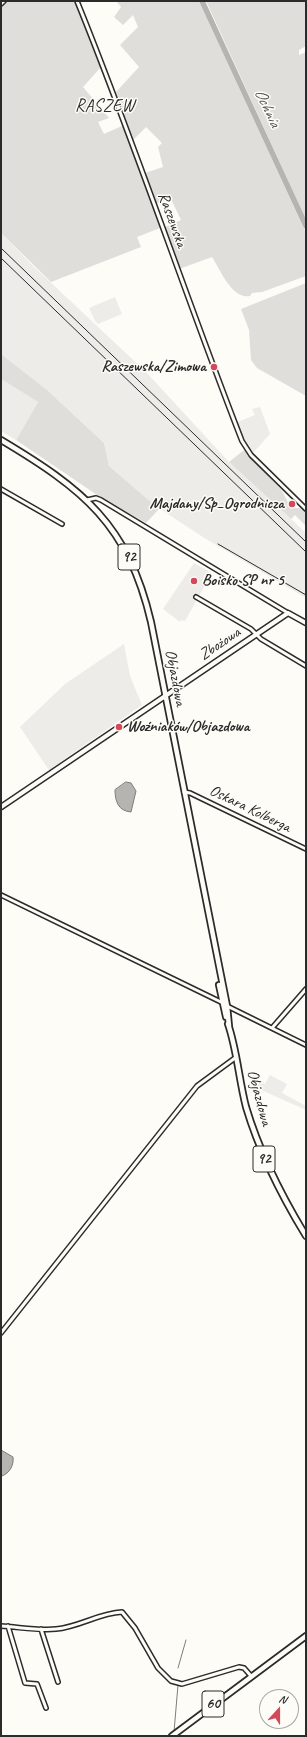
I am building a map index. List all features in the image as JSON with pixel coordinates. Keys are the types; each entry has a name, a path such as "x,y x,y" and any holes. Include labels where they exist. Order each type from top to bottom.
{"main road":[{"name":"92","path":"1,440 54,472 87,500"},
{"name":"Objazdowa","path":"87,500 112,530 126,552 138,578 149,616 166,696 218,972 246,1106 261,1150 282,1196 306,1236"},
{"name":"60","path":"174,1735 306,1636"}],"street":[{"path":"1,4 4,1"},
{"name":"Raszewska","path":"77,1 110,82 162,229 245,448 285,490 306,509"},
{"path":"1,489 62,524"},
{"path":"87,500 96,498 101,500 306,623"},
{"path":"196,597 252,629 257,634 306,666"},
{"name":"Zbożowa","path":"1,807 288,613"},
{"name":"Oskara Kolberga","path":"184,792 190,793 306,850"},
{"path":"1,896 225,1004 306,1045"},
{"path":"272,1028 306,989"},
{"path":"1,1333 197,1086 235,1058"},
{"path":"1,1626 56,1629 74,1625 108,1613 122,1612 135,1628 158,1668 171,1681 182,1684 239,1667 244,1668 251,1676"},
{"path":"8,1626 25,1683 37,1684 46,1708"},
{"path":"41,1629 58,1682"}],"shaded area":[{"path":"6,1 76,1 101,67 83,87 109,118 98,122 104,134 124,125 160,228 137,237 141,247 51,282 1,233 1,6"},
{"path":"116,1 199,1 306,233 306,276 262,292 252,293 250,296 244,296 232,289 212,257 179,269 163,228 181,220 171,199 155,204 145,173 163,167 158,147 162,143 146,127 133,140 116,92 139,67 120,45 138,27 133,15 123,25 114,17 121,7"},
{"path":"206,1 306,1 306,46 299,50 299,55 306,52 306,220"},
{"path":"1,233 30,263 146,372 229,462 306,533 306,598 206,539 154,505 109,466 104,443 46,389 1,354"},
{"path":"306,283 306,396 257,368 251,360 249,330 241,309"},
{"path":"115,297 122,314 98,324 89,308"},
{"path":"1,354 46,389 104,443 109,466 159,509 146,523 100,497 16,440 38,402 1,379"},
{"path":"1,379 38,402 16,440 1,431"},
{"path":"260,407 270,434 253,453 246,446 237,422 255,415 252,409"},
{"path":"244,450 282,491 291,508 300,508 306,512 306,526 295,515 291,519 229,462"},
{"path":"194,563 212,573 185,621 181,620 180,622 163,609"},
{"path":"124,644 130,676 142,705 49,770 20,727 65,684"},
{"path":"126,782 131,783 136,791 131,812 120,808 116,798 115,790"},
{"path":"270,1075 287,1084 282,1093 306,1106 306,1110 250,1085 253,1078 265,1084"},
{"path":"1,1450 13,1457 12,1466 5,1475 2,1476"}],"waterway":[{"name":"Ochnia","path":"202,1 306,226"},
{"path":"178,1668 186,1640"},
{"path":"174,1732 178,1685"}],"railway":[{"path":"1,248 306,542"},
{"path":"1,258 306,552"},
{"path":"218,544 306,595"}],"place":[{"name":"Raszewska/Zimowa","path":"214,367"},
{"name":"Majdany/Sp_Ogrodnicza","path":"292,504"},
{"name":"Boisko SP nr 5","path":"194,581"},
{"name":"Woźniaków/Objazdowa","path":"119,727"}],"district":[{"name":"RASZEW","path":"105,107"}]}
